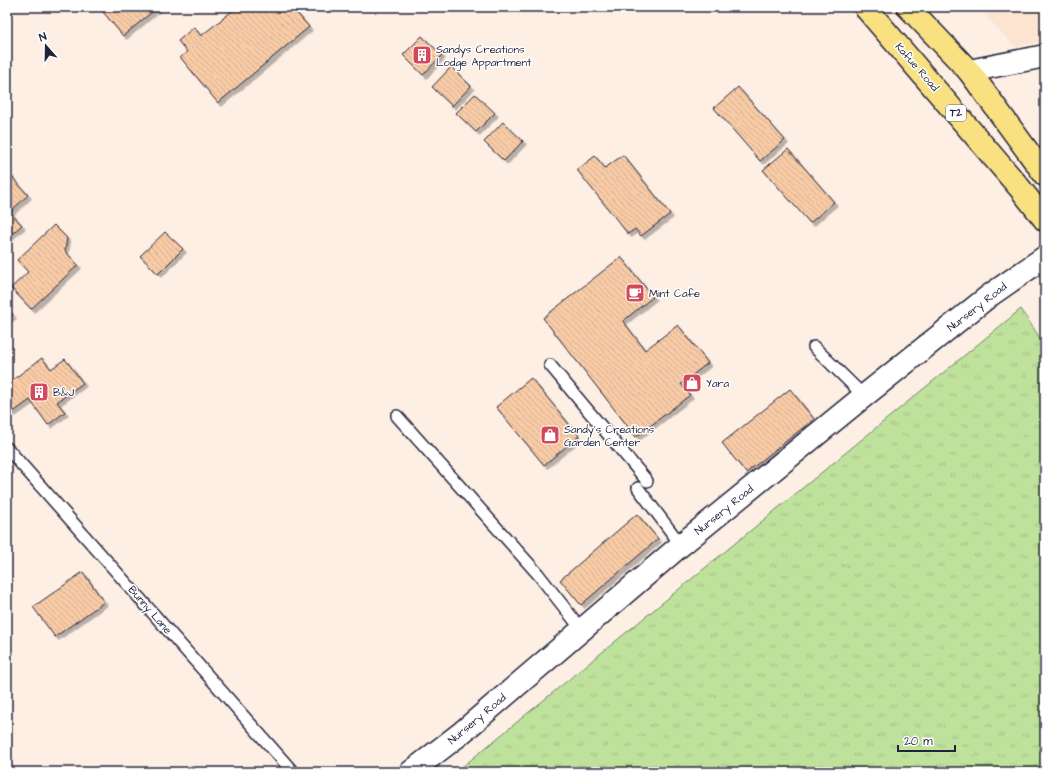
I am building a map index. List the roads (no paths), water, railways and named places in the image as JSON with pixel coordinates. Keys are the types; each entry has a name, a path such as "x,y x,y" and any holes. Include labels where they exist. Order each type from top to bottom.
{"highway":[{"name":"Kafue Road","path":"865,7 1019,187 1045,220"},
{"path":"908,7 969,72 1045,175"}],"street":[{"path":"969,72 1045,56"},
{"name":"Nursery Road","path":"411,772 460,734 681,545 864,396 989,296 1045,257"}],"lane":[{"path":"814,347 864,396"},
{"path":"550,365 647,481"},
{"path":"397,416 538,574 582,630"},
{"name":"Bunny Lane","path":"7,448 293,772"},
{"path":"638,488 681,545"}],"place":[{"name":"Sandys Creations Lodge Appartment","path":"422,55"},
{"name":"Mint Cafe","path":"635,293"},
{"name":"Yara","path":"692,383"},
{"name":"B&J","path":"39,392"},
{"name":"Sandy's Creations Garden Center","path":"550,435"}]}
